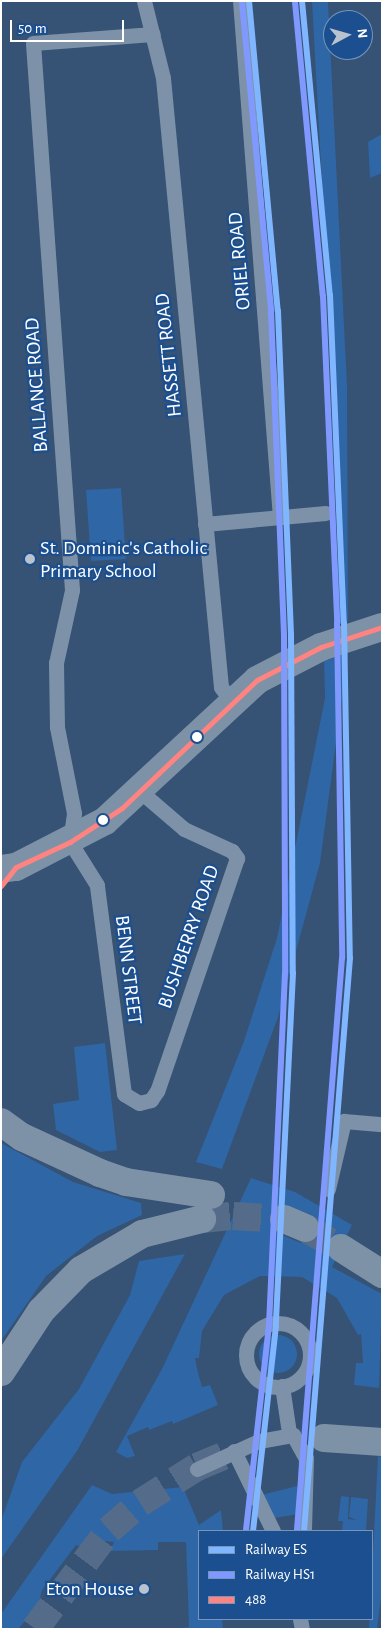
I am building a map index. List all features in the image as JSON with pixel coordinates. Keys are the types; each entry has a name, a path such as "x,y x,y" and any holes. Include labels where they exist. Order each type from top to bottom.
{"highway":[{"path":"6,874 70,842 105,821 141,792 232,702 285,663 382,626"},
{"path":"1,1122 22,1137 100,1173 206,1207 142,1234 80,1270 41,1311 1,1372"},
{"path":"340,1248 382,1274"},
{"path":"324,1438 382,1442"}],"street":[{"name":"HASSETT ROAD","path":"144,1 163,78 221,687 232,702"},
{"name":"ORIEL ROAD","path":"240,1 280,517"},
{"name":"BALLANCE ROAD","path":"70,842 74,813 57,728 55,695 56,663 72,590 33,43 153,34"},
{"path":"205,524 325,513"},
{"name":"BUSHBERRY ROAD","path":"138,1103 151,1100 157,1091 237,858 232,851 184,830 141,792"},
{"name":"BENN STREET","path":"70,842 97,885 124,1094 138,1103"},
{"path":"328,1188 344,1121 382,1124"},
{"path":"274,1323 296,1328 309,1346 308,1367 297,1380 282,1386 271,1386 253,1374 246,1353 255,1333 274,1323"},
{"path":"282,1386 288,1433"},
{"path":"197,1468 234,1451 288,1433 298,1439 306,1458 304,1530"},
{"path":"234,1451 274,1530"}],"shaded area":[{"path":"312,1 328,1 328,10 323,10 323,60 331,60 347,386 348,621 338,624 338,476"},
{"path":"382,134 382,173 370,178 368,142"},
{"path":"121,488 126,559 91,561 86,490"},
{"path":"348,653 320,863 278,1017 222,1169 196,1162 244,1041 277,938 325,698 324,661"},
{"path":"105,1043 117,1150 100,1152 56,1130 53,1104 79,1100 74,1047"},
{"path":"1,1143 73,1182 141,1203 142,1215 97,1236 46,1276 1,1341"},
{"path":"251,1178 295,1192 352,1225 332,1267 382,1294 379,1388 354,1385 356,1363 363,1363 361,1334 358,1335 337,1298 302,1277 260,1276 224,1295 202,1331 199,1358 195,1358 202,1387 210,1385 218,1405 173,1424 172,1421 149,1430 148,1427 127,1436 135,1456 127,1458 116,1452 163,1367","holes":["293,1208 312,1215 301,1243 282,1235"]},
{"path":"185,1254 77,1451 1,1559 1,1521 22,1462 79,1389 130,1295 139,1261"},
{"path":"278,1335 291,1341 297,1354 291,1367 278,1373 265,1367 259,1354 265,1341"},
{"path":"378,1456 382,1457 382,1590 377,1629 369,1629 369,1620 373,1620 373,1552"},
{"path":"92,1485 112,1494 183,1487 199,1525 221,1510 223,1530 198,1530 198,1620 222,1620 223,1629 178,1629 189,1627 186,1542 158,1542 158,1550 110,1551 114,1542 103,1541 96,1553 76,1545 42,1590 38,1607 18,1629 1,1629 1,1614"},
{"path":"297,1486 299,1514 274,1518 261,1495"},
{"path":"341,1496 349,1497 348,1519 357,1520 349,1517 351,1497 368,1499 366,1530 342,1530 343,1521 338,1521"}],"tunnel":[{"path":"202,1219 233,1216 284,1219"},
{"path":"305,1228 341,1248"},
{"path":"35,1629 109,1530 140,1503 197,1467 225,1455"}],"rail line":[{"name":"ES","path":"249,1 278,311 291,635 293,973 276,1326 253,1530"},
{"name":"ES","path":"302,1 330,295 344,623 350,958 304,1530"},
{"name":"HS1","path":"242,2 271,311 284,635 285,973 269,1325 246,1530"},
{"name":"HS1","path":"295,2 323,296 337,623 342,958 297,1530"}],"transit line":[{"name":"488","path":"1,886 16,867 70,842 122,808 257,680 321,647 382,627"}],"place":[{"name":"St. Dominic's Catholic Primary School","path":"30,559"},
{"name":"Eton House","path":"144,1589"}]}
